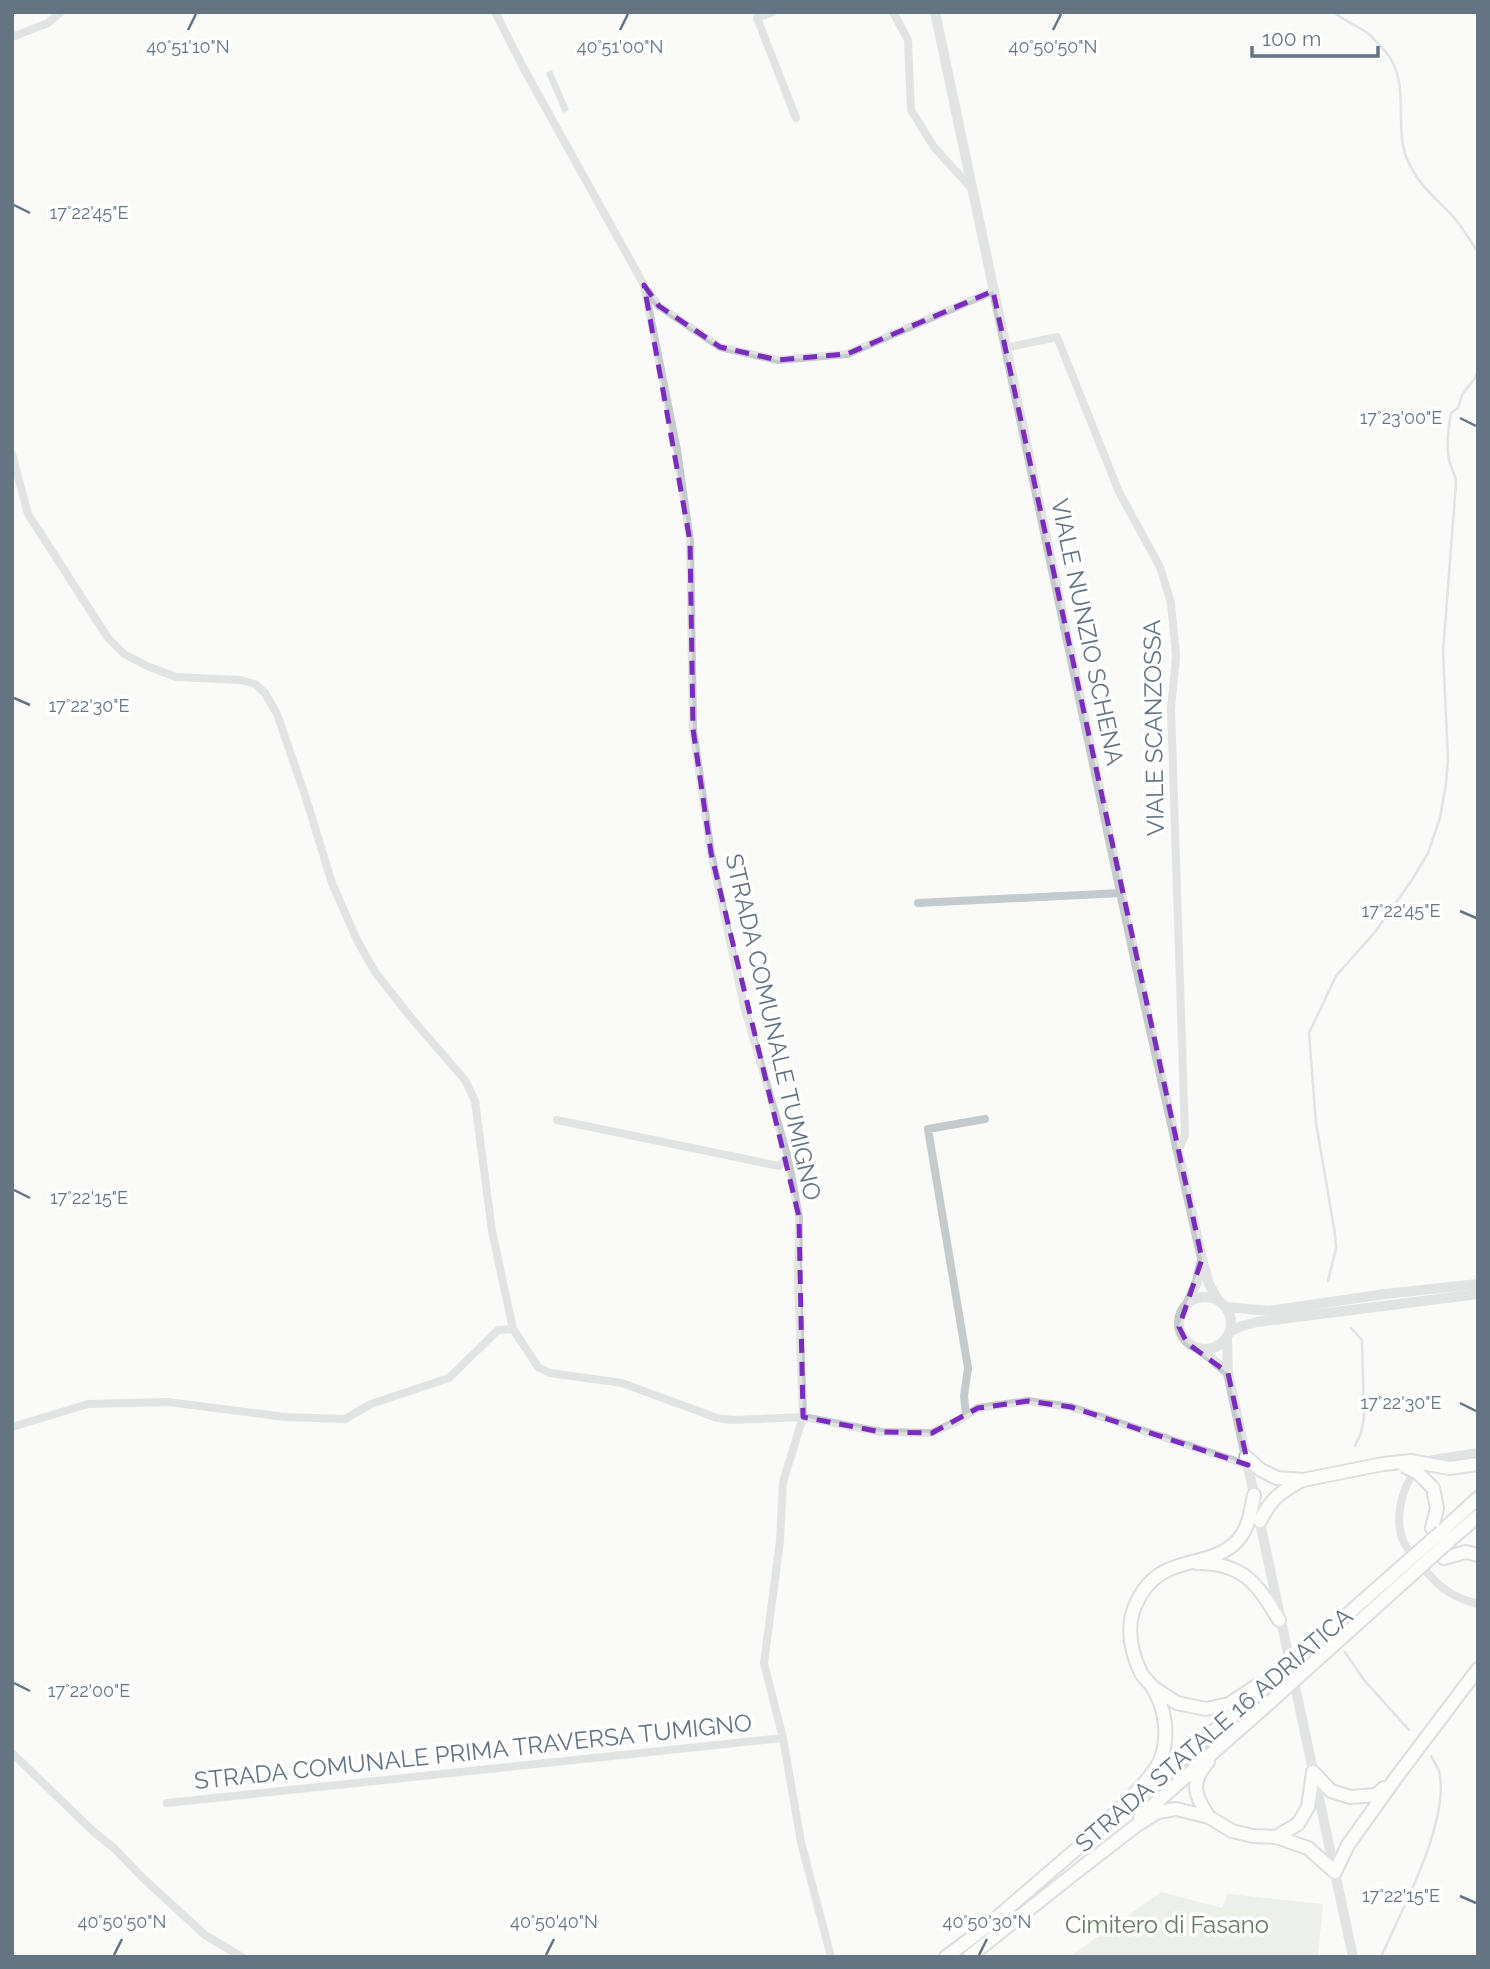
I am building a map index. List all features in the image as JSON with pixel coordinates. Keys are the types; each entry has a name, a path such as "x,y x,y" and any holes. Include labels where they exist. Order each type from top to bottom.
{"highway":[{"path":"1247,1461 1277,1478 1303,1480 1403,1463 1450,1468 1478,1464"},
{"path":"1403,1463 1433,1488 1441,1534"},
{"path":"1260,1521 1267,1506 1277,1495 1303,1480"},
{"path":"1088,1840 1144,1783 1161,1758 1166,1731 1162,1706 1142,1674 1132,1646 1130,1623 1136,1604 1149,1584 1163,1571 1224,1551 1240,1538 1249,1521 1254,1495"},
{"name":"STRADA STATALE 16 ADRIATICA","path":"946,1957 986,1927 1088,1840 1478,1499"},
{"name":"STRADA STATALE 16 ADRIATICA","path":"969,1957 1084,1866 1390,1596 1441,1534 1478,1516"},
{"path":"1390,1596 1444,1558 1466,1552 1478,1555"},
{"path":"1182,1563 1212,1563 1236,1570 1254,1582 1279,1620"},
{"path":"1084,1866 1158,1812 1177,1809 1209,1817 1232,1830 1253,1836 1276,1837 1308,1848 1335,1872 1348,1844 1478,1669"},
{"path":"1151,1686 1177,1703 1206,1709 1229,1703 1263,1685"},
{"path":"1209,1817 1198,1800 1195,1786 1201,1769 1236,1731"},
{"path":"1313,1772 1331,1791 1350,1797 1376,1795 1395,1779"},
{"path":"1276,1837 1297,1824 1308,1807 1313,1772"}],"street":[{"path":"12,37 48,23 61,12"},
{"name":"STRADA COMUNALE TUMIGNO","path":"495,12 644,285 677,450 690,541 693,729 711,853 744,1006 788,1158 799,1217 798,1280 803,1417 783,1482 780,1541 764,1663 783,1738 801,1842 831,1957"},
{"path":"773,12 757,18 796,118"},
{"path":"893,12 908,40 911,110 934,147 971,188"},
{"name":"VIALE NUNZIO SCHENA","path":"934,12 1178,1152 1202,1259 1209,1284 1218,1300"},
{"path":"644,285 659,306 720,347 778,360 847,354 993,291"},
{"name":"VIALE SCANZOSSA","path":"1005,348 1057,337 1119,492 1160,567 1171,603 1177,656 1171,709 1185,1135 1178,1152"},
{"path":"12,454 28,514 108,638 124,654 176,677 240,680 255,684 265,693 277,714 332,883 357,940 375,972 465,1080 475,1101 492,1231 513,1329 538,1367 550,1373 622,1383 717,1418 732,1420 803,1417 881,1432 932,1433 978,1408 1028,1401 1071,1408 1247,1461"},
{"path":"918,903 1121,893"},
{"path":"966,1416 964,1396 968,1368 928,1129 985,1119"},
{"path":"557,1120 779,1166 788,1158"},
{"name":"VIALE NUNZIO SCHENA","path":"1188,1303 1197,1282 1202,1259"},
{"path":"1227,1307 1269,1311 1385,1293 1478,1284"},
{"path":"1200,1349 1218,1346 1242,1326 1257,1322 1478,1294"},
{"path":"1228,1373 1200,1349 1187,1343 1182,1335 1179,1318 1188,1303 1196,1298 1209,1297 1218,1300 1227,1307 1231,1316 1228,1373 1353,1957"},
{"path":"12,1427 88,1404 168,1402 285,1417 345,1419 370,1404 449,1378 498,1330 513,1329"},
{"path":"1478,1452 1433,1459 1418,1466 1409,1479 1399,1516 1404,1542 1431,1578 1444,1591 1478,1604"},
{"name":"STRADA COMUNALE PRIMA TRAVERSA TUMIGNO","path":"167,1803 783,1738"},
{"path":"12,1753 205,1935 242,1957"}],"highlighted area":[{"path":"644,285 659,306 720,347 778,360 847,354 993,291 1202,1259 1179,1327 1187,1343 1228,1373 1248,1465 1071,1407 1028,1401 978,1408 932,1433 881,1432 803,1417 799,1217 711,853 693,729 690,541"}],"green space":[{"name":"Cimitero di Fasano","path":"1161,1892 1222,1908 1228,1894 1323,1904 1318,1957 1069,1957"}],"shaded area":[{"path":"552,70 569,110 563,113 546,73"}],"waterway":[{"path":"1334,12 1370,35 1393,63 1398,76 1401,133 1407,159 1420,182 1454,218 1478,252"},
{"path":"1328,1281 1336,1248 1335,1234 1316,1123 1309,1033 1336,976 1375,932 1412,880 1428,853 1440,818 1448,759 1443,652 1456,483 1449,460 1448,436 1451,413 1458,408 1462,395 1478,370"},
{"path":"1351,1328 1362,1340 1364,1417 1355,1446"},
{"path":"1345,1652 1364,1680 1409,1730"},
{"path":"1381,1957 1422,1865 1438,1814 1441,1791 1439,1771 1431,1756"}]}
